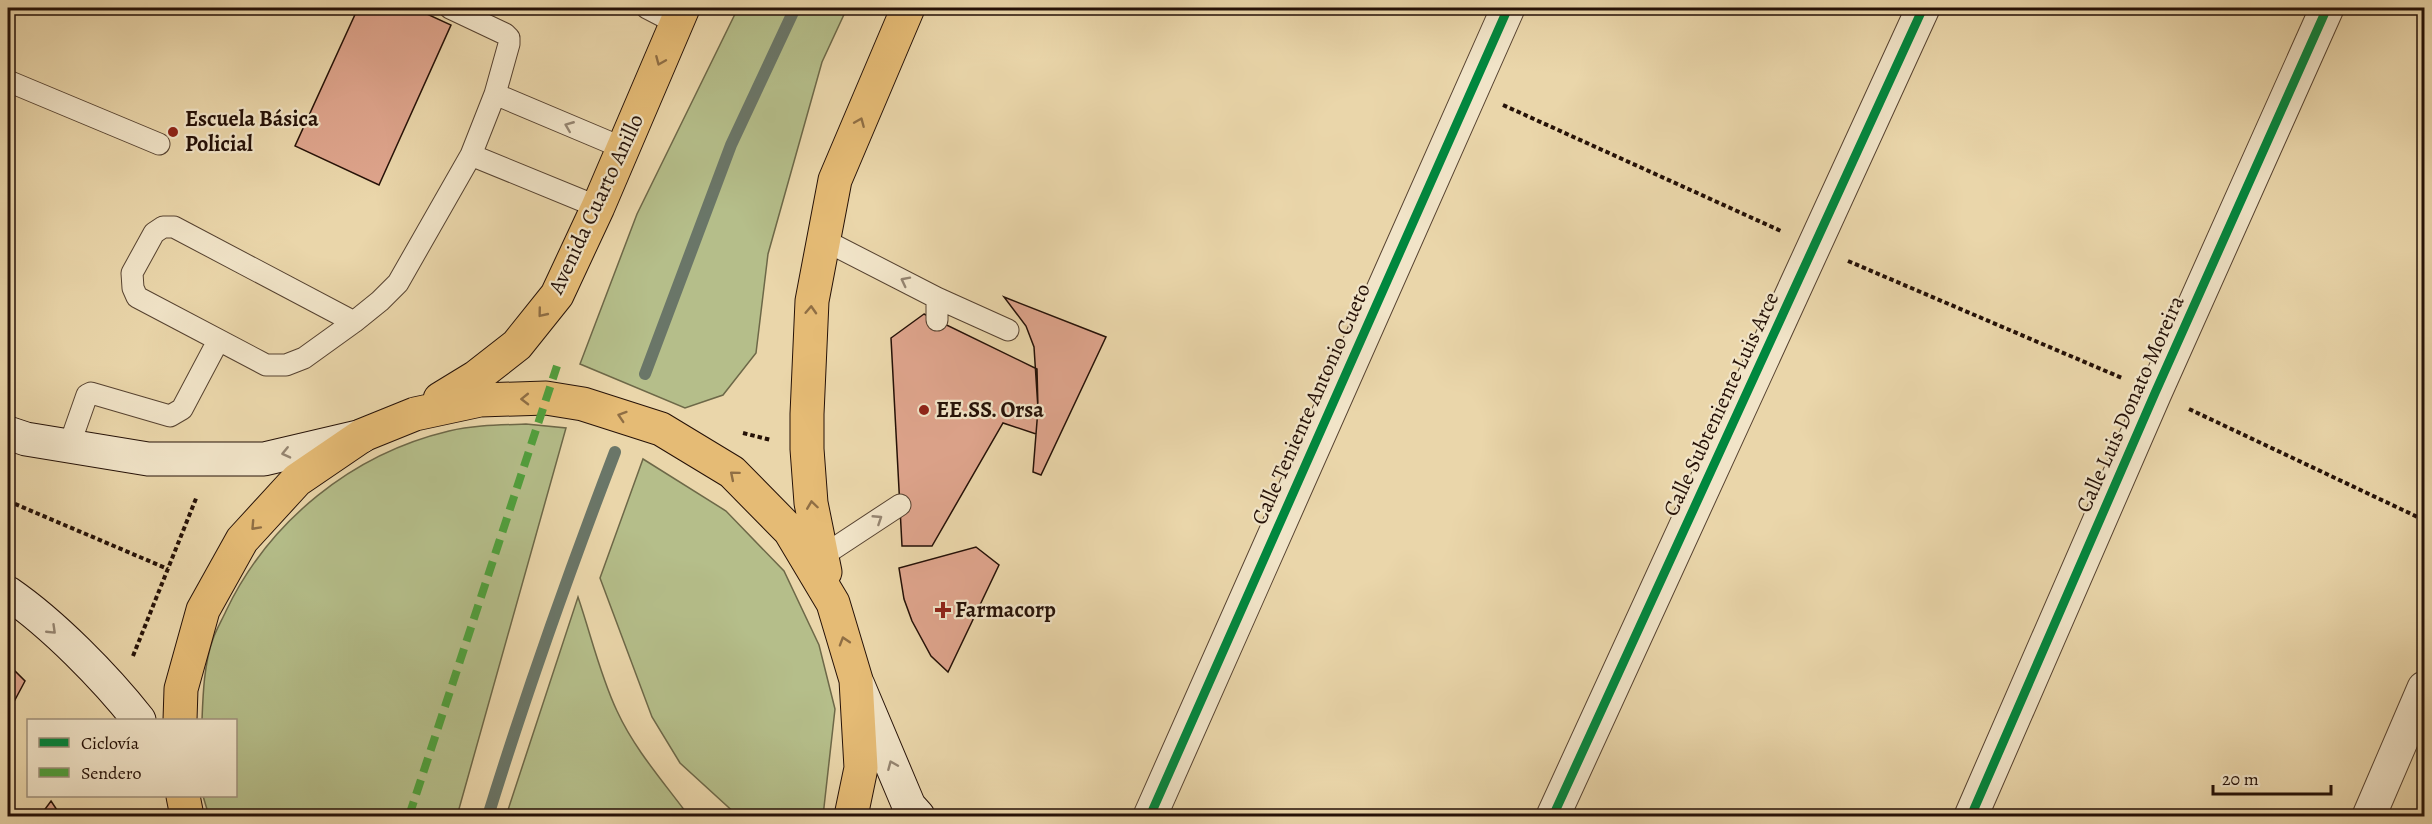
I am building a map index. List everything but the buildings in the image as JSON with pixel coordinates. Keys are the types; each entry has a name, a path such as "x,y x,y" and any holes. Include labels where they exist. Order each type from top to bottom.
{"highway":[{"path":"851,816 861,768 856,680 821,557 811,502 807,414 812,301 835,180 908,8"},
{"name":"Avenida Cuarto Anillo","path":"415,414 476,377 517,345 557,296 598,207 680,15"},
{"path":"180,719 181,689 203,610 242,540 297,480 363,435 415,414 480,399 546,398 584,404 661,429 732,472 790,531 833,603"},
{"path":"183,797 187,816"}],"street":[{"name":"Calle Teniente Antonio Cueto","path":"1150,816 1508,8"},
{"name":"Calle Subteniente Luis Arce","path":"1553,816 1923,8"},
{"name":"Calle Luis Donato Moreira","path":"1971,816 2327,8"},
{"path":"8,433 26,439 148,459 264,459 363,435"},
{"path":"8,593 30,608 118,694 138,719"},
{"path":"856,680 909,806 918,816"},
{"path":"2369,816 2424,688"}],"lane":[{"path":"354,322 174,227 163,227 154,233 132,273 133,288 137,297 266,365 286,364 304,358 354,322 380,301 398,283 471,155 495,94 509,38 450,8"},
{"path":"646,8 680,15"},
{"path":"8,81 159,144"},
{"path":"495,94 623,148"},
{"path":"471,155 598,207"},
{"path":"824,240 937,298 1008,330"},
{"path":"937,298 937,320"},
{"path":"69,446 87,395 91,393 170,416 182,409 218,341"},
{"path":"821,557 900,505"}],"path":[{"path":"1470,90 1815,246 2156,393 2424,520"},
{"path":"118,694 212,459"},
{"path":"8,501 168,569"}],"green space":[{"path":"738,8 847,8 822,62 768,254 756,353 723,395 685,408 580,364 637,214"},
{"path":"526,424 566,428 457,816 209,816 203,797 237,797 237,719 202,719 210,649 214,636 244,578 265,548 290,521 317,496 347,474 379,456 413,442 449,431 477,426"},
{"path":"643,459 726,511 784,571 819,645 835,709 823,816 738,816 680,763 652,717 600,578"},
{"path":"578,597 606,683 624,725 657,775 685,811 692,816 506,816"}],"waterway":[{"path":"645,374 731,145 795,8"},
{"path":"488,816 548,633 615,452"}],"marked path":[{"path":"409,816 557,366"}],"cycle path":[{"path":"1150,816 1508,8"},
{"path":"1553,816 1923,8"},
{"path":"1971,816 2155,393 2327,8"}],"place":[{"name":"Escuela Básica Policial","path":"173,132"},
{"name":"EE.SS. Orsa","path":"924,410"},
{"name":"Farmacorp","path":"943,610"}]}
